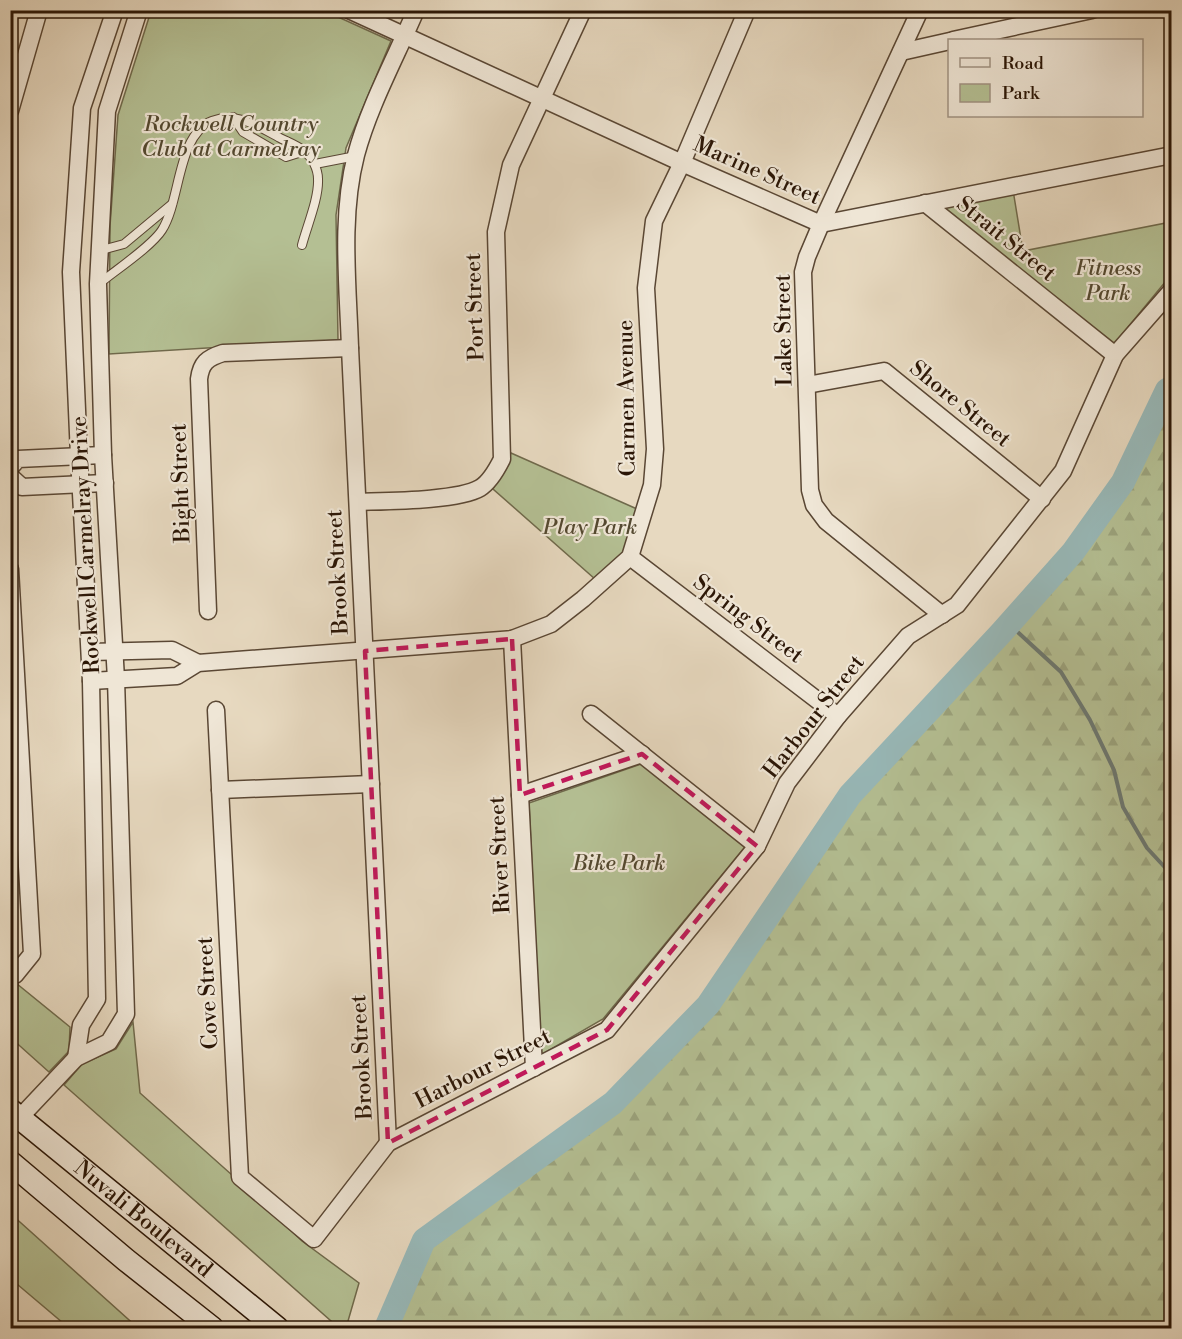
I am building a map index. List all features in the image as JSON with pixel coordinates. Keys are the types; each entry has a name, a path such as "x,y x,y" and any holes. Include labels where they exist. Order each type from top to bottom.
{"street":[{"path":"10,111 39,10"},
{"name":"Rockwell Carmelray Drive","path":"76,1058 81,1025 97,999 90,652 78,456 71,272 82,108 115,10"},
{"name":"Rockwell Carmelray Drive","path":"14,1119 76,1058 109,1042 126,1014 115,652 103,455 98,252 106,111 140,10"},
{"name":"Marine Street","path":"350,10 820,224 1172,154"},
{"name":"Brook Street","path":"388,1143 350,348 347,216 356,156 416,10"},
{"name":"Port Street","path":"357,502 460,495 480,488 494,474 502,459 496,232 511,165 583,10"},
{"name":"Carmen Avenue","path":"630,557 652,485 655,448 646,288 654,221 682,163 747,10"},
{"name":"Lake Street","path":"920,10 820,224 803,272 810,490 814,505 826,522 942,615"},
{"path":"960,39 1092,10"},
{"path":"901,52 948,42"},
{"name":"Strait Street","path":"926,203 1115,355"},
{"name":"Harbour Street","path":"314,1239 388,1143 607,1030 757,846 787,783 838,716 908,636 957,605 1064,471 1115,355 1172,290"},
{"name":"Bight Street","path":"208,611 199,380 201,367 210,357 223,353 350,348"},
{"name":"Shore Street","path":"807,385 884,371 1042,499"},
{"path":"10,468 18,459 103,455"},
{"path":"10,476 22,486 105,483"},
{"path":"91,681 177,676 198,663 512,639 551,624 630,557"},
{"name":"Spring Street","path":"630,557 838,716"},
{"path":"10,971 15,975 32,954 11,569"},
{"name":"River Street","path":"512,639 534,1068"},
{"path":"90,652 172,650 198,663"},
{"name":"Cove Street","path":"216,710 240,1177 314,1239"},
{"path":"591,714 757,846"},
{"path":"520,795 642,754"},
{"path":"220,790 371,784"},
{"name":"Nuvali Boulevard","path":"14,1119 277,1329"},
{"name":"Nuvali Boulevard","path":"10,1162 212,1329"}],"lane":[{"path":"233,117 243,132 286,157 306,151"},
{"path":"98,284 162,231 174,202 190,141 195,133 211,121 233,117 245,120 306,151 315,164 318,179 302,245"},
{"path":"315,164 356,156"},
{"path":"98,252 124,244 174,202"}],"highlighted area":[{"path":"512,639 520,795 642,754 757,846 607,1030 388,1143 371,784 365,651"}],"green space":[{"name":"Rockwell Country Club at Carmelray","path":"151,11 325,11 391,41 346,148 336,215 338,340 109,354 110,226 118,115"},
{"name":"Fitness Park","path":"1013,190 1023,251 1171,222 1171,275 1114,344 934,205"},
{"path":"1171,387 1171,1328 386,1328 424,1240 613,1103 708,1005 850,795 1073,552 1123,482 1167,390"},
{"name":"Play Park","path":"511,453 637,509 625,552 595,579 493,489"},
{"name":"Bike Park","path":"641,764 745,847 603,1019 541,1055 529,803"},
{"path":"11,979 70,1027 69,1051 49,1072 11,1038"},
{"path":"133,1022 140,1093 302,1241 359,1283 346,1328 339,1328 64,1085 82,1064 116,1049"},
{"path":"11,1214 138,1328 69,1328 11,1279"}],"waterway":[{"path":"386,1328 424,1240 613,1103 708,1005 850,795 1073,552 1123,482 1167,390 1172,387"},
{"path":"1009,624 1061,672 1090,720 1114,770 1123,807 1147,848 1172,875"}]}
